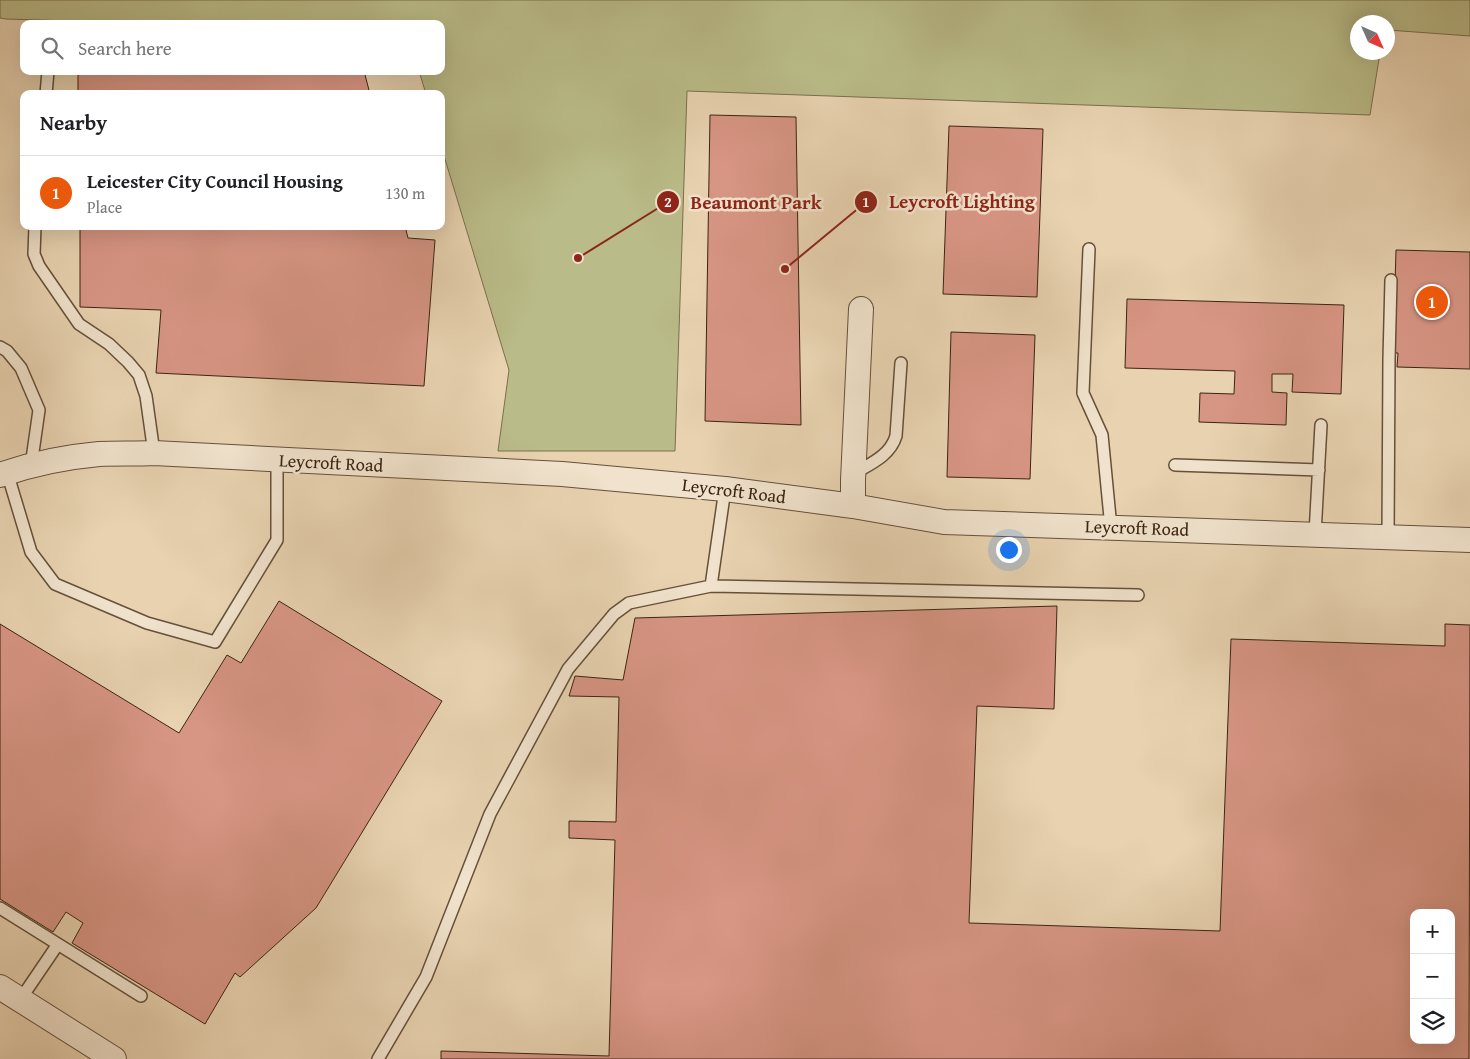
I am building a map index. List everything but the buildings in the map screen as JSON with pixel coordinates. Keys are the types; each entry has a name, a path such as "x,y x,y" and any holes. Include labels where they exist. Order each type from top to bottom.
{"street":[{"path":"853,506 861,309"},
{"name":"Leycroft Road","path":"4,474 59,460 99,454 154,453 562,474 725,489 853,506 944,522 1470,540"},
{"path":"0,988 114,1059"}],"lane":[{"path":"46,90 48,75"},
{"path":"35,230 34,254 39,266 79,324 109,344 128,362 138,376 146,396 154,453"},
{"path":"1088,249 1083,393 1102,435 1111,528"},
{"path":"1388,537 1388,358 1391,280"},
{"path":"0,347 7,351 21,368 39,410 32,466"},
{"path":"853,474 882,457 894,444 901,363"},
{"path":"1315,534 1321,425"},
{"path":"4,474 31,552 55,584 147,623 215,642 277,540 277,460"},
{"path":"1175,465 1319,470"},
{"path":"711,586 725,489"},
{"path":"378,1059 426,977 490,814 568,669 614,614 630,603 711,586 1138,595"},
{"path":"0,908 141,996"},
{"path":"20,1000 58,944"}],"green space":[{"path":"0,0 1470,0 1470,36 1395,31 1395,15 1350,15 1350,60 1379,60 1370,115 687,91 675,451 498,451 509,370 445,159 445,90 425,90 420,75 445,75 445,20 0,18"}],"place":[{"name":"Beaumont Park","path":"578,258"},
{"name":"Leycroft Lighting","path":"785,269"},
{"name":"Leicester City Council Housing","path":"1432,302"}]}
